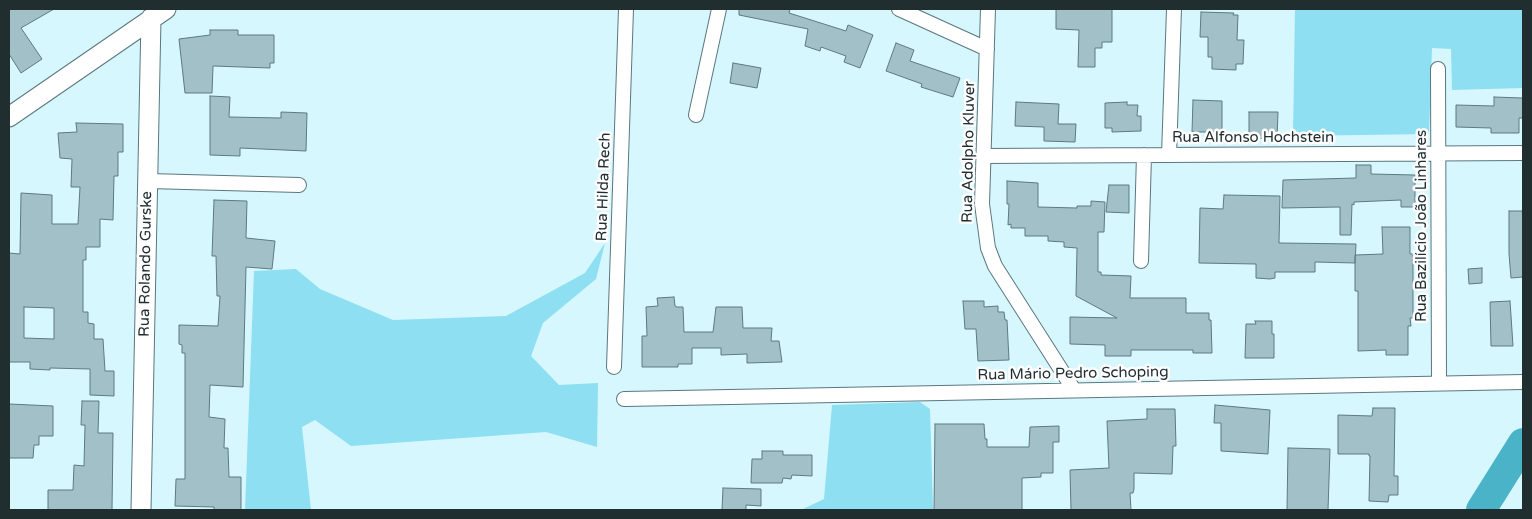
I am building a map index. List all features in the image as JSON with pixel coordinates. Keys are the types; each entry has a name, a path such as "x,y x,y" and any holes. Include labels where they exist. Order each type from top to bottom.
{"street":[{"name":"Rua Hilda Rech","path":"614,367 626,9"},
{"path":"696,115 719,9"},
{"path":"899,9 987,48"},
{"name":"Rua Adolpho Kluver","path":"988,9 982,204 988,248 994,266 1074,390"},
{"path":"1169,155 1174,9"},
{"path":"9,117 158,14"},
{"name":"Rua Rolando Gurske","path":"141,510 148,181 158,14"},
{"name":"Rua Bazilício João Linhares","path":"1438,69 1439,383"},
{"name":"Rua Alfonso Hochstein","path":"983,156 1523,153"},
{"path":"1141,261 1144,155"},
{"path":"148,181 299,185"},
{"name":"Rua Mário Pedro Schoping","path":"624,399 1523,382"}],"shaded area":[{"path":"1295,9 1523,9 1523,88 1452,90 1451,49 1432,48 1429,134 1293,136"},
{"path":"605,243 596,279 543,323 531,356 559,385 598,383 597,447 546,432 351,446 315,420 302,427 311,510 245,510 254,271 296,269 320,289 393,320 506,316 585,273"},
{"path":"920,402 930,409 933,510 801,510 824,499 832,405"}],"building":[{"path":"9,9 54,9 21,28 42,59 21,73 9,54"},
{"path":"739,9 790,9 789,13 846,31 848,25 873,35 860,68 844,62 846,56 821,47 820,51 805,46 808,29 739,15"},
{"path":"1056,9 1112,9 1112,42 1102,42 1102,48 1095,48 1095,67 1078,67 1079,30 1056,29"},
{"path":"1201,12 1234,13 1233,15 1238,15 1237,40 1244,40 1243,64 1236,64 1236,70 1212,69 1212,57 1208,57 1208,37 1200,37"},
{"path":"210,30 238,30 238,35 274,35 274,63 270,63 270,68 213,66 212,93 185,93 179,39 210,35"},
{"path":"896,43 914,50 910,61 960,78 953,97 921,87 922,84 886,71"},
{"path":"733,63 761,68 757,88 730,83"},
{"path":"210,96 230,97 229,117 281,118 281,112 307,113 306,151 240,148 240,156 210,155"},
{"path":"1494,97 1523,98 1523,118 1519,118 1519,133 1491,133 1491,128 1456,127 1456,105 1494,106"},
{"path":"1193,100 1222,101 1222,132 1192,132"},
{"path":"1016,102 1059,104 1058,124 1076,124 1075,142 1044,141 1044,127 1015,126"},
{"path":"1127,102 1127,105 1138,105 1137,116 1141,116 1141,131 1112,132 1112,128 1105,128 1105,103"},
{"path":"1249,112 1278,112 1277,139 1249,138"},
{"path":"76,123 123,124 123,152 118,152 118,176 114,176 113,220 100,219 100,247 86,247 86,260 83,260 83,312 88,312 88,323 94,324 94,339 103,339 105,371 114,371 114,396 90,395 90,369 30,369 30,362 9,362 9,253 20,254 21,193 52,195 52,224 78,224 80,187 71,187 72,159 60,158 58,133 77,132","holes":["24,307 54,308 54,339 24,338"]},
{"path":"1356,165 1371,165 1371,174 1415,175 1415,207 1401,207 1401,200 1354,202 1354,205 1352,204 1351,235 1340,235 1340,207 1282,208 1283,180 1356,178"},
{"path":"1007,181 1038,183 1038,207 1077,208 1077,206 1091,206 1091,201 1105,202 1104,232 1098,232 1098,272 1101,272 1101,275 1131,276 1130,298 1186,298 1186,313 1209,313 1212,353 1193,353 1193,350 1131,350 1131,356 1105,356 1105,345 1070,344 1070,317 1117,318 1076,296 1077,248 1064,247 1064,242 1048,241 1048,236 1025,236 1025,228 1011,228 1011,224 1008,225"},
{"path":"1109,185 1129,185 1129,213 1106,212"},
{"path":"1224,195 1280,196 1279,243 1356,244 1355,263 1315,262 1315,272 1275,272 1275,278 1270,279 1256,278 1256,264 1199,263 1200,208 1223,209"},
{"path":"214,200 247,201 246,238 275,241 272,269 246,267 243,387 210,385 209,417 225,419 224,448 228,448 229,477 241,477 241,510 214,510 214,507 175,506 176,479 185,479 185,353 182,353 182,345 179,344 179,325 218,326 220,296 217,296 216,256 212,256"},
{"path":"1509,211 1523,211 1523,277 1511,278"},
{"path":"1382,227 1410,227 1410,254 1413,254 1413,318 1410,318 1411,326 1408,326 1408,355 1386,355 1386,350 1358,351 1358,291 1355,291 1355,255 1383,254"},
{"path":"1482,268 1482,283 1469,284 1468,269"},
{"path":"674,297 675,306 683,307 684,332 713,332 716,307 742,307 743,328 772,328 771,341 779,341 782,362 747,363 747,354 721,355 721,348 692,348 692,364 678,364 678,367 642,367 642,336 647,336 646,307 658,306 657,298"},
{"path":"963,301 984,301 984,307 998,306 998,312 1004,312 1005,320 1007,320 1009,360 978,361 976,329 965,329"},
{"path":"1510,301 1513,346 1491,346 1490,302"},
{"path":"1255,321 1272,321 1274,358 1245,358 1246,324 1256,324"},
{"path":"82,401 99,401 98,433 113,433 112,510 48,510 48,490 73,490 74,465 84,466 85,425 81,425"},
{"path":"9,404 53,406 53,436 39,436 39,445 34,445 33,458 9,458"},
{"path":"1215,405 1270,410 1268,454 1221,451 1221,423 1214,423"},
{"path":"1373,408 1395,408 1394,476 1398,476 1398,495 1389,495 1388,502 1369,501 1369,454 1338,454 1338,415 1372,416"},
{"path":"1147,409 1175,409 1176,446 1173,446 1172,474 1134,473 1134,489 1133,493 1130,493 1131,510 1071,510 1070,470 1109,468 1107,421 1147,419"},
{"path":"935,424 984,424 987,447 1029,447 1030,427 1059,426 1059,442 1053,442 1053,473 1041,473 1041,477 1022,478 1022,510 934,510"},
{"path":"1288,448 1330,449 1328,510 1287,510"},
{"path":"762,451 783,451 783,455 812,455 812,476 792,475 791,479 783,478 782,483 751,483 752,459 762,459"},
{"path":"723,488 761,489 761,506 746,505 746,510 722,510"}],"waterway":[{"path":"1481,510 1523,443"}]}
